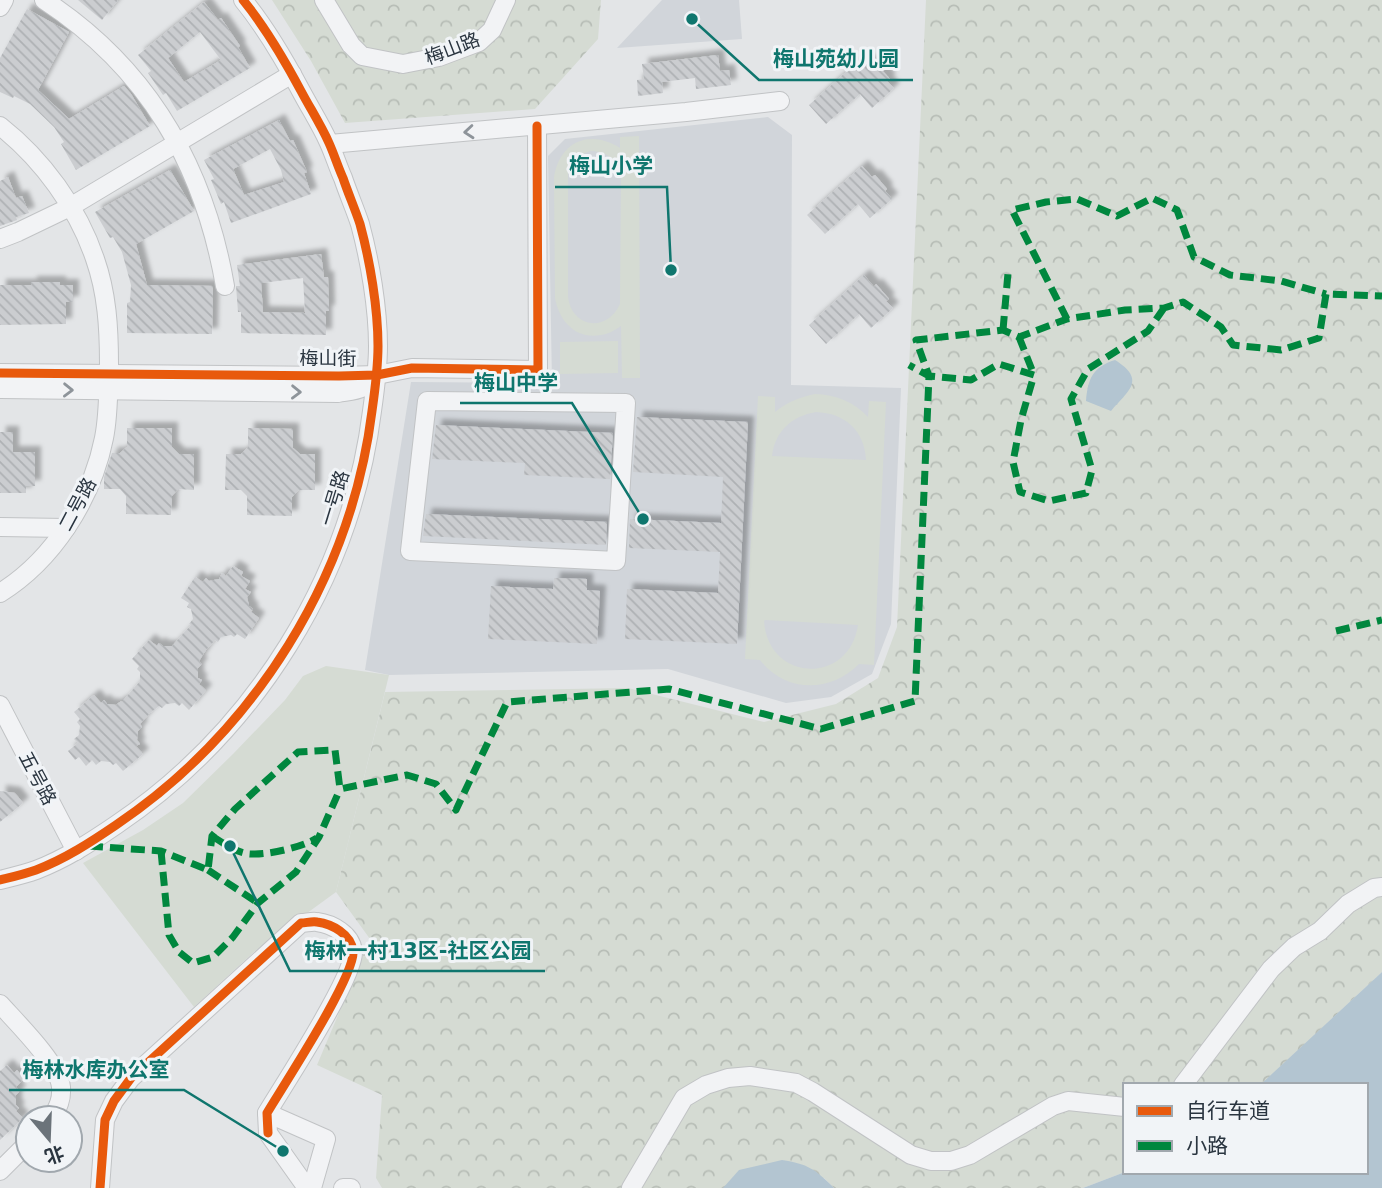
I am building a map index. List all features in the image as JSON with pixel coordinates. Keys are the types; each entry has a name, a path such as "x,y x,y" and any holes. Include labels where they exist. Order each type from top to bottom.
{"street":[{"path":"0,7 4,0"},
{"path":"44,0 78,24 116,58 149,98 178,143 208,211 225,286"},
{"name":"一号路","path":"0,880 37,870 76,851 139,810 188,769 233,723 272,672 305,618 333,561 354,500 369,438 378,346 374,294 362,235 330,144 292,74 258,18 243,0"},
{"name":"梅山路","path":"324,0 351,46 362,56 404,64 439,57 480,42 492,30 506,0"},
{"path":"0,239 70,207 292,74"},
{"path":"330,144 780,101"},
{"name":"梅山街","path":"0,389 108,382 377,375 412,368 538,370 537,125"},
{"name":"二号路","path":"0,126 40,166 70,207 92,248 105,293 109,331 106,426 98,462 89,485 66,528 48,551 0,593"},
{"path":"500,369 500,402"},
{"name":"梅山街","path":"0,373 108,382"},
{"path":"427,401 500,402 626,403 616,561 410,551 427,401"},
{"path":"0,527 66,528"},
{"name":"五号路","path":"0,705 76,851"},
{"path":"1184,1083 1271,969 1294,947 1320,931 1348,904 1374,888 1382,887"},
{"path":"100,1188 105,1120 114,1101 131,1078 301,923 316,922 333,926 348,937 353,951 349,971 337,996 267,1113 268,1133 309,1188"},
{"path":"0,1004 51,1063 61,1084 60,1104"},
{"path":"631,1188 684,1098 706,1085 729,1078 750,1076 796,1083 911,1155 931,1161 951,1161 970,1155 1053,1106 1068,1101 1123,1107"},
{"path":"267,1113 326,1139 309,1188"},
{"path":"0,1171 14,1157"},
{"path":"343,1188 351,1188"}],"shaded area":[{"path":"662,0 739,0 742,39 617,48"},
{"path":"768,117 792,135 791,385 901,388 891,624 872,674 831,697 786,703 668,669 389,675 365,670 411,382 552,383 548,156 565,139"}],"green space":[{"path":"272,0 601,0 598,39 535,109 345,123 311,61"},
{"path":"926,0 1382,0 1382,972 1263,1083 1123,1083 1123,1173 1083,1188 834,1188 824,1178 724,1188 382,1188 376,1178 382,1095 317,1065 370,939 336,892 385,692 628,688 764,722 836,704 878,678 897,627"},
{"path":"639,136 640,378 622,378 621,326 601,335 584,335 565,321 555,298 554,177 557,165 570,147 578,142 598,139 620,148 620,137","holes":["596,151 614,161 621,177 620,304 607,320 591,323 576,315 568,297 568,170 576,157"]},
{"path":"618,341 618,373 560,374 560,342"},
{"path":"815,394 844,400 868,417 869,401 886,402 874,665 859,664 835,680 808,685 782,679 760,660 745,659 758,396 775,397 775,412 799,398","holes":["816,412 836,416 851,426 862,440 866,460 772,456 777,439 786,426 799,417","765,620 858,625 852,645 840,659 825,667 809,669 793,665 779,656 769,641"]},
{"path":"326,666 389,675 336,892 255,951 194,1007 83,863 143,830 183,803 285,700 303,676"}],"water":[{"path":"1115,360 1125,367 1132,380 1128,391 1111,411 1086,401 1093,374 1101,366"},
{"path":"1382,972 1382,1188 1083,1188 1123,1173 1368,1174 1368,1083 1262,1083"},
{"path":"782,1160 811,1168 834,1188 723,1188 739,1170"}],"building":[{"path":"78,0 118,0 102,20"},
{"path":"204,2 218,20 221,18 240,46 238,47 250,68 177,111 166,93 163,95 148,73 151,71 138,55","holes":["200,32 221,60 184,82 168,58"]},
{"path":"27,9 69,32 38,90 69,119 124,86 150,126 76,170 54,127 30,104 0,92 0,58"},
{"path":"718,55 720,71 729,70 731,85 696,89 695,78 662,82 663,93 638,96 637,80 644,79 642,64"},
{"path":"864,56 874,67 877,65 890,79 887,81 894,88 872,108 860,94 826,124 809,105"},
{"path":"279,120 290,141 293,140 307,172 304,173 311,194 231,223 204,160","holes":["270,149 284,182 244,195 233,169"]},
{"path":"862,166 872,177 875,175 892,199 870,218 858,204 825,234 807,215"},
{"path":"170,170 194,211 136,244 147,285 213,286 212,334 127,333 127,303 130,302 131,285 122,252 113,237 110,238 95,212"},
{"path":"8,177 16,198 22,196 29,213 0,226 0,181"},
{"path":"321,254 324,277 328,277 329,311 326,311 326,335 241,333 241,312 238,312 236,286 240,286 237,265","holes":["303,278 305,313 263,312 261,283"]},
{"path":"864,275 874,287 876,284 893,308 871,328 859,314 826,344 809,325"},
{"path":"31,282 73,285 73,302 66,302 66,324 0,325 0,285 31,285"},
{"path":"637,417 748,422 737,644 625,639 627,589 718,593 720,552 629,548 630,519 721,523 723,477 633,472"},
{"path":"436,425 613,433 610,479 524,475 525,463 432,459"},
{"path":"127,428 172,428 172,447 179,454 194,454 194,490 178,489 172,496 171,515 126,514 126,496 120,489 104,489 104,477 112,453 120,453 127,447"},
{"path":"248,428 293,429 293,448 300,454 315,454 315,490 299,490 292,497 292,516 247,515 247,496 241,490 225,490 226,454 241,454 248,447"},
{"path":"0,432 13,432 13,452 35,452 35,486 26,486 26,493 0,493"},
{"path":"426,514 607,522 606,545 423,536"},
{"path":"233,566 243,572 241,576 250,581 245,589 251,592 247,597 249,606 253,609 251,612 259,618 245,639 237,634 234,637 221,637 206,650 199,661 202,664 198,668 198,678 202,680 199,684 206,690 189,710 182,703 179,706 175,703 166,704 162,708 159,706 150,713 140,724 142,727 138,731 137,740 140,744 136,746 143,754 123,771 116,763 113,765 101,761 96,765 92,760 86,766 79,757 75,760 68,751 78,743 74,739 79,735 80,726 77,722 80,719 74,712 94,695 101,703 104,700 107,704 116,705 122,702 140,681 140,672 137,669 139,666 132,659 149,640 157,646 159,643 172,646 191,625 189,624 193,619 191,609 187,607 189,603 181,598 195,577 203,582 206,578 209,581 219,579 222,573 226,576"},
{"path":"554,578 587,579 587,590 600,591 597,644 488,639 491,586 553,589"},
{"path":"0,791 15,793 23,803 0,822"},
{"path":"7,1065 14,1073 17,1070 24,1079 16,1087 20,1091 14,1104 14,1127 0,1140 0,1071"}],"marked path":[{"path":"1067,319 1012,210 1046,202 1077,199 1117,216 1152,198 1177,210 1194,257 1230,275 1281,281 1326,294"},
{"path":"1003,330 1008,273"},
{"path":"1164,308 1148,331 1088,369 1071,399 1092,470 1086,493 1049,501 1020,492 1013,462 1034,375 999,364 971,380 929,376 916,340 1003,330 1019,337 1067,319 1125,310 1164,308 1183,302 1221,327 1233,345 1281,350 1319,338 1326,294 1382,296"},
{"path":"1019,337 1034,375"},
{"path":"89,846 161,851 208,870 212,836 235,809 298,752 335,750 340,789 407,775 436,784 456,810 507,702 669,689 821,729 915,701 929,376 909,365"},
{"path":"1336,631 1382,620"},
{"path":"161,851 169,935 179,952 193,963 213,957 233,937 258,903 296,872 319,837 340,789"},
{"path":"212,836 247,854 285,850 317,838"},
{"path":"208,870 258,903"}],"cycle path":[{"path":"0,880 47,866 97,838 166,787 212,744 253,697 288,645 318,591 343,533 361,473 373,403 378,346 375,300 364,238 326,136 274,44 243,0"},
{"path":"0,373 339,376 377,375 412,368 538,370 537,126"},
{"path":"100,1188 105,1120 114,1101 131,1078 301,923 323,923 340,931 349,940 353,951 351,964 331,1006 267,1113 268,1133"}],"place":[{"name":"梅山苑幼儿园","path":"692,19"},
{"name":"梅山小学","path":"671,270"},
{"name":"梅山中学","path":"643,519"},
{"name":"梅林一村13区-社区公园","path":"230,846"},
{"name":"梅林水库办公室","path":"283,1151"}]}
